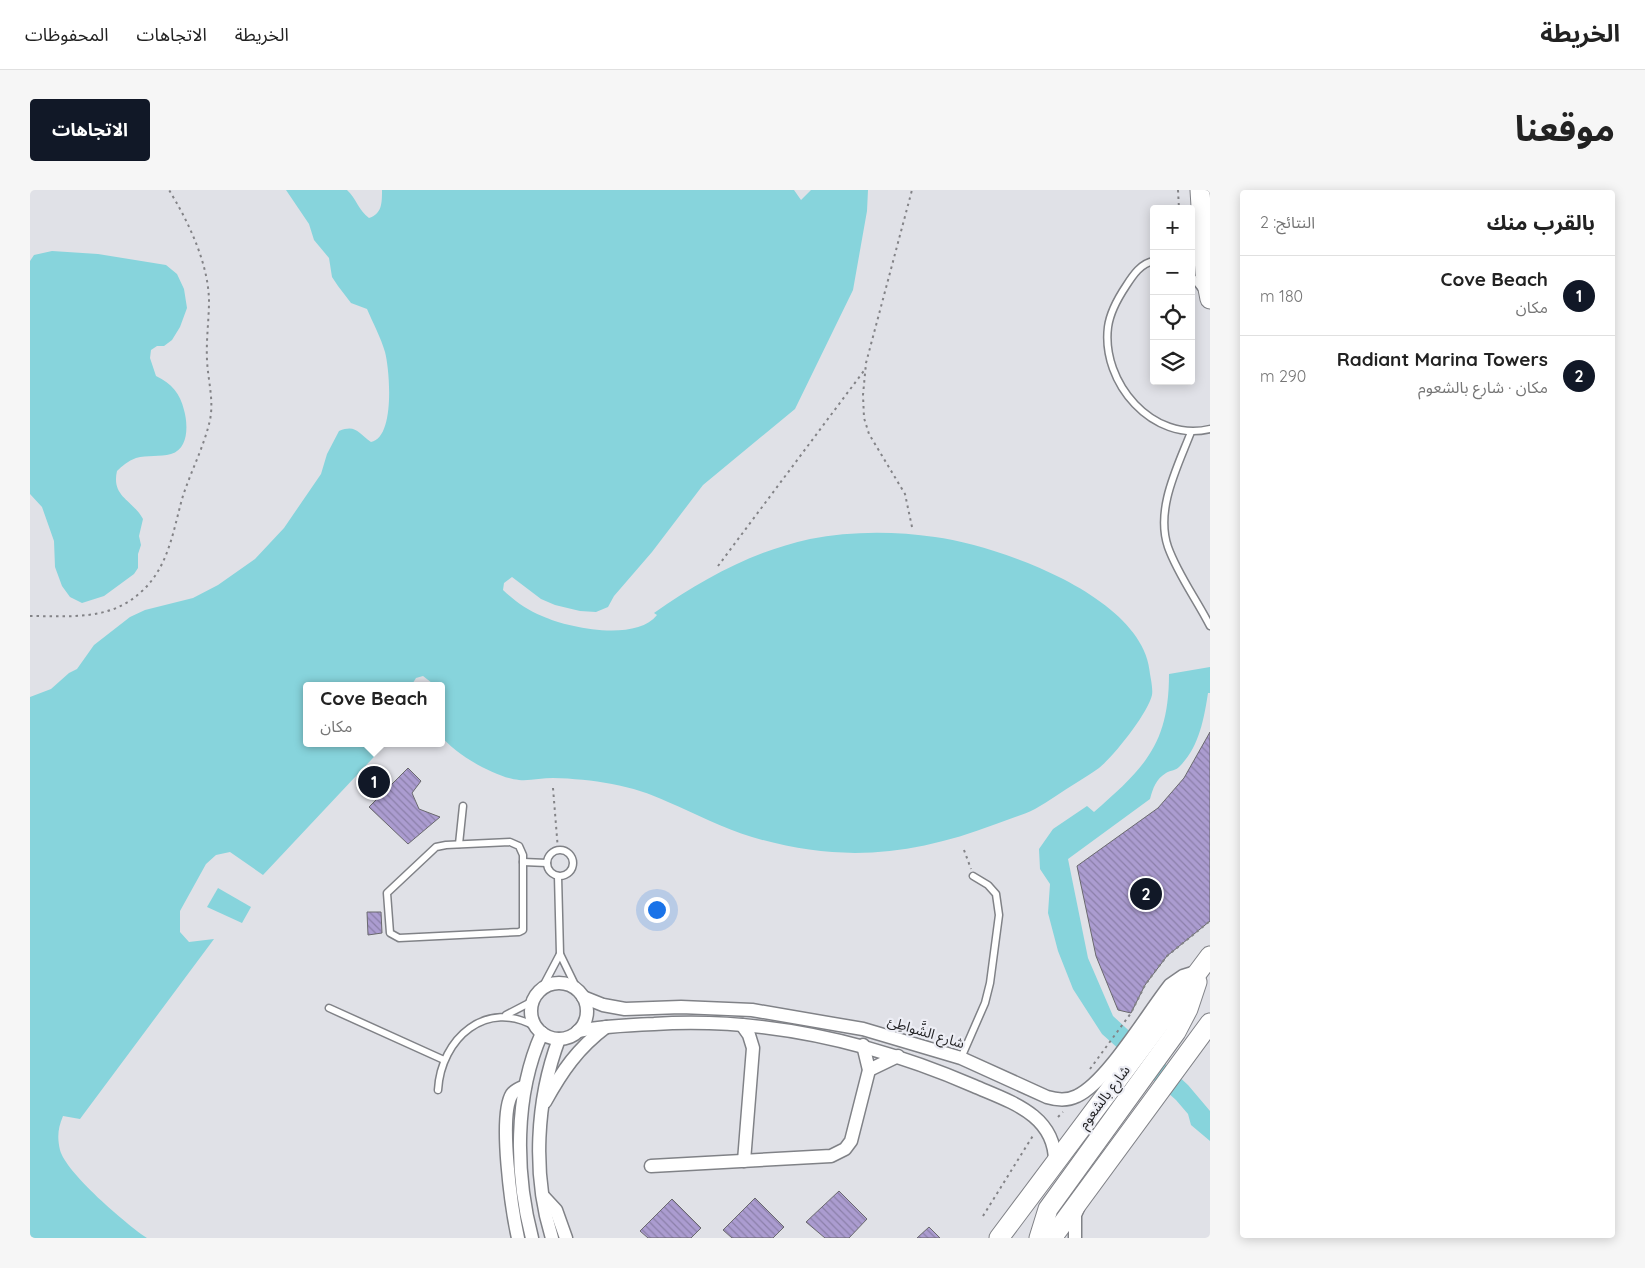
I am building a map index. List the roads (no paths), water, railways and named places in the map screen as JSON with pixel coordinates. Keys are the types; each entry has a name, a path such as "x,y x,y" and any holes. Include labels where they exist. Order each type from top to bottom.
{"main road":[{"path":"1200,190 1205,273 1210,298"},
{"name":"شارع بالشعوم","path":"999,1238 1056,1163 1109,1079 1163,1020 1210,956"},
{"path":"1039,1238 1048,1209 1125,1102 1163,1020"},
{"path":"1052,1238 1210,1023"}],"street":[{"path":"532,1238 522,1172 522,1128 525,1086 539,1030 532,1014 533,1001 541,990 560,983 570,986 581,994 587,1012 586,1019 578,1031 572,1036 559,1039 539,1030"},
{"name":"شارع الشَّواطِئ","path":"581,994 603,1005 624,1009 716,1008 786,1014 862,1029 961,1058 1053,1099 1076,1096 1109,1079"},
{"path":"578,1031 606,1026 674,1022 742,1025 772,1028 863,1045 898,1056 962,1081 1031,1112 1049,1132 1054,1147 1056,1163"},
{"path":"742,1025 749,1035 753,1048 744,1161"},
{"path":"542,1108 568,1062 606,1026"},
{"path":"753,1048 761,1036 772,1028"},
{"path":"552,1238 543,1196 540,1150 546,1077 559,1039"},
{"path":"651,1166 831,1156 841,1152 851,1140 869,1070 863,1045"},
{"path":"869,1070 898,1056"},
{"path":"518,1238 509,1187 507,1124 510,1099 516,1090 525,1086"},
{"path":"1075,1238 1075,1215 1084,1194"},
{"path":"543,1196 559,1216 566,1238"}],"lane":[{"path":"1150,262 1134,275 1111,313 1108,328 1109,349 1121,384 1136,405 1152,420 1164,426 1192,432 1210,429"},
{"path":"1195,281 1210,304"},
{"path":"1192,432 1175,474 1164,522 1168,546 1210,626"},
{"path":"459,844 463,806"},
{"path":"514,843 521,850 523,862 524,925 521,931 399,938 393,935 388,926 386,896 389,889 431,850 441,846 459,844 514,843"},
{"path":"558,850 570,854 573,866 570,872 558,876 552,874 547,863 548,857 558,850"},
{"path":"523,862 547,863"},
{"path":"558,876 560,954 581,994"},
{"path":"961,1058 984,1004 990,984 999,916 996,894 988,885 973,876"},
{"path":"541,990 560,954"},
{"path":"438,1090 444,1060 453,1044 465,1032 489,1019 506,1015 533,1001"},
{"path":"328,1008 444,1060"},
{"path":"506,1015 539,1030"}],"water":[{"path":"286,190 347,190 369,218 379,211 382,190 794,190 801,200 811,190 868,190 867,211 853,290 795,409 703,485 652,552 614,596 608,607 596,612 580,611 555,605 541,599 512,577 504,583 503,590 526,608 554,621 584,628 618,630 634,628 647,623 657,615 654,613 709,578 748,559 788,545 825,536 856,533 888,533 935,537 995,551 1030,564 1065,580 1097,599 1123,621 1142,646 1150,674 1152,695 1137,723 1099,768 1035,809 965,835 935,843 905,849 845,853 784,845 752,837 655,796 627,787 553,778 519,780 499,775 466,758 445,740 445,682 431,682 423,676 416,678 414,682 303,682 303,747 383,747 263,875 230,852 216,855 206,864 180,911 180,932 189,942 214,939 80,1119 63,1116 60,1125 58,1137 60,1150 73,1171 125,1222 147,1238 30,1238 30,697 51,689 69,673 77,669 94,645 130,617 145,610 193,598 218,585 255,559 284,528 321,474 327,454 339,431 349,428 353,429 371,442 379,438 384,429 389,403 385,352 367,309 351,303 332,277 329,258 314,240 309,224"},
{"path":"52,251 98,254 166,265 177,274 184,289 187,308 180,327 172,340 164,346 157,346 151,350 150,358 156,376 167,382 178,394 186,422 184,442 177,451 171,454 136,458 117,471 116,480 120,493 143,519 139,536 141,545 138,554 138,568 134,574 104,596 82,603 70,597 62,586 55,567 54,541 42,507 30,494 30,261 34,255"},
{"path":"1210,667 1210,693 1208,693 1200,732 1192,750 1178,768 1166,773 1157,781 1150,799 1068,859 1088,958 1113,1016 1188,1085 1210,1111 1210,1141 1191,1125 1188,1114 1176,1100 1102,1034 1073,989 1058,951 1048,913 1050,884 1040,869 1039,849 1053,829 1087,806 1094,812 1140,768 1158,737 1164,719 1168,699 1169,674"},
{"path":"218,888 251,907 242,923 207,907"}],"place":[{"name":"Cove Beach","path":"374,782"},
{"name":"Radiant Marina Towers","path":"1146,894"}]}
